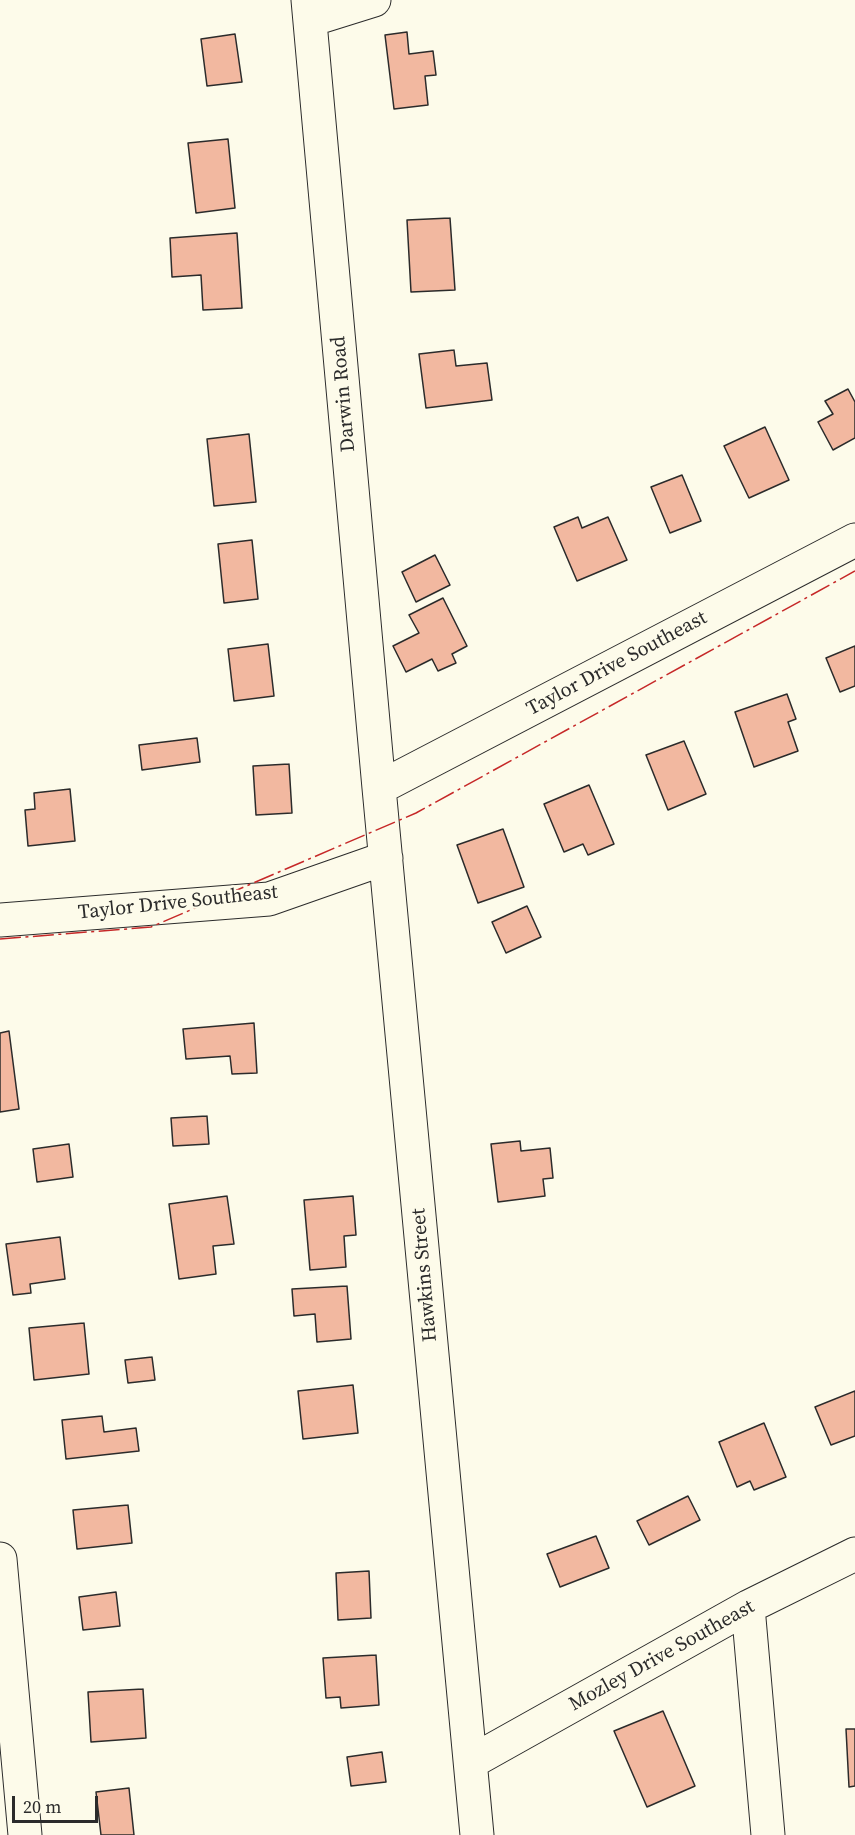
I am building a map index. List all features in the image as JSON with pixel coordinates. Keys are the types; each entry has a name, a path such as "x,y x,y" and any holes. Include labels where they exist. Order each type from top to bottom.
{"street":[{"path":"309,10 374,0"},
{"name":"Darwin Road","path":"309,10 379,788"},
{"name":"Taylor Drive Southeast","path":"379,788 855,540"},
{"name":"Hawkins Street","path":"379,788 477,1835"},
{"name":"Taylor Drive Southeast","path":"0,920 269,899 386,858"},
{"name":"Mozley Drive Southeast","path":"471,1762 748,1607 855,1554"},
{"path":"0,1559 25,1835"},
{"path":"748,1607 768,1835"}],"building":[{"path":"407,32 409,54 433,51 436,75 425,76 428,105 394,109 385,35"},
{"path":"235,34 242,82 207,86 201,39"},
{"path":"228,139 235,208 196,213 188,143"},
{"path":"450,218 455,290 411,292 407,220"},
{"path":"237,233 242,308 203,310 201,275 172,277 170,238"},
{"path":"454,350 456,366 487,363 492,400 426,408 419,354"},
{"path":"848,389 855,402 855,438 833,450 818,422 833,414 825,401"},
{"path":"765,427 789,480 749,498 724,446"},
{"path":"249,434 256,502 214,506 207,439"},
{"path":"682,475 701,521 670,533 651,487"},
{"path":"578,517 582,528 608,517 627,560 577,581 554,527"},
{"path":"252,540 258,599 224,603 218,544"},
{"path":"435,555 450,585 416,602 402,572"},
{"path":"443,598 467,646 452,654 456,663 438,671 432,659 406,672 393,646 419,633 409,615"},
{"path":"268,644 274,696 234,701 228,649"},
{"path":"855,646 855,686 840,692 826,658"},
{"path":"787,694 796,719 788,722 798,751 754,767 735,712"},
{"path":"197,738 200,762 142,770 139,745"},
{"path":"684,741 706,794 668,810 646,755"},
{"path":"289,764 292,813 256,815 253,766"},
{"path":"589,785 614,844 588,855 583,844 564,852 544,804"},
{"path":"70,789 75,841 28,846 25,810 35,809 34,793"},
{"path":"503,829 524,887 478,903 457,845"},
{"path":"527,906 541,937 506,953 492,922"},
{"path":"254,1023 257,1073 232,1074 230,1056 186,1059 183,1029"},
{"path":"9,1031 19,1109 0,1112 0,1033"},
{"path":"207,1116 209,1144 173,1146 171,1118"},
{"path":"520,1141 521,1151 550,1148 553,1178 543,1179 545,1196 498,1202 491,1144"},
{"path":"69,1144 73,1177 37,1182 33,1149"},
{"path":"227,1196 234,1244 213,1246 216,1274 179,1279 169,1204"},
{"path":"353,1196 356,1235 344,1236 346,1267 310,1270 304,1200"},
{"path":"60,1237 65,1279 30,1284 31,1293 13,1295 6,1244"},
{"path":"347,1286 351,1339 317,1342 315,1314 294,1316 292,1289"},
{"path":"84,1323 89,1374 34,1380 29,1328"},
{"path":"152,1357 155,1380 128,1383 125,1360"},
{"path":"353,1385 358,1433 303,1439 298,1391"},
{"path":"855,1391 855,1436 831,1445 815,1407"},
{"path":"102,1416 104,1432 136,1428 139,1451 66,1459 62,1420"},
{"path":"764,1423 786,1477 754,1490 750,1481 737,1487 719,1442"},
{"path":"688,1496 700,1520 649,1545 637,1521"},
{"path":"128,1505 132,1543 77,1549 73,1510"},
{"path":"596,1536 609,1568 560,1587 547,1554"},
{"path":"369,1571 371,1618 338,1620 336,1573"},
{"path":"116,1592 120,1626 83,1630 79,1597"},
{"path":"376,1655 379,1705 341,1708 340,1697 326,1698 323,1658"},
{"path":"143,1689 146,1738 91,1742 88,1692"},
{"path":"663,1711 695,1786 647,1807 614,1731"},
{"path":"846,1729 855,1729 855,1786 849,1787"},
{"path":"382,1752 386,1782 351,1786 347,1757"},
{"path":"129,1788 134,1835 101,1835 96,1792"}],"power":[{"path":"0,939 151,927 416,813 855,571"}]}
